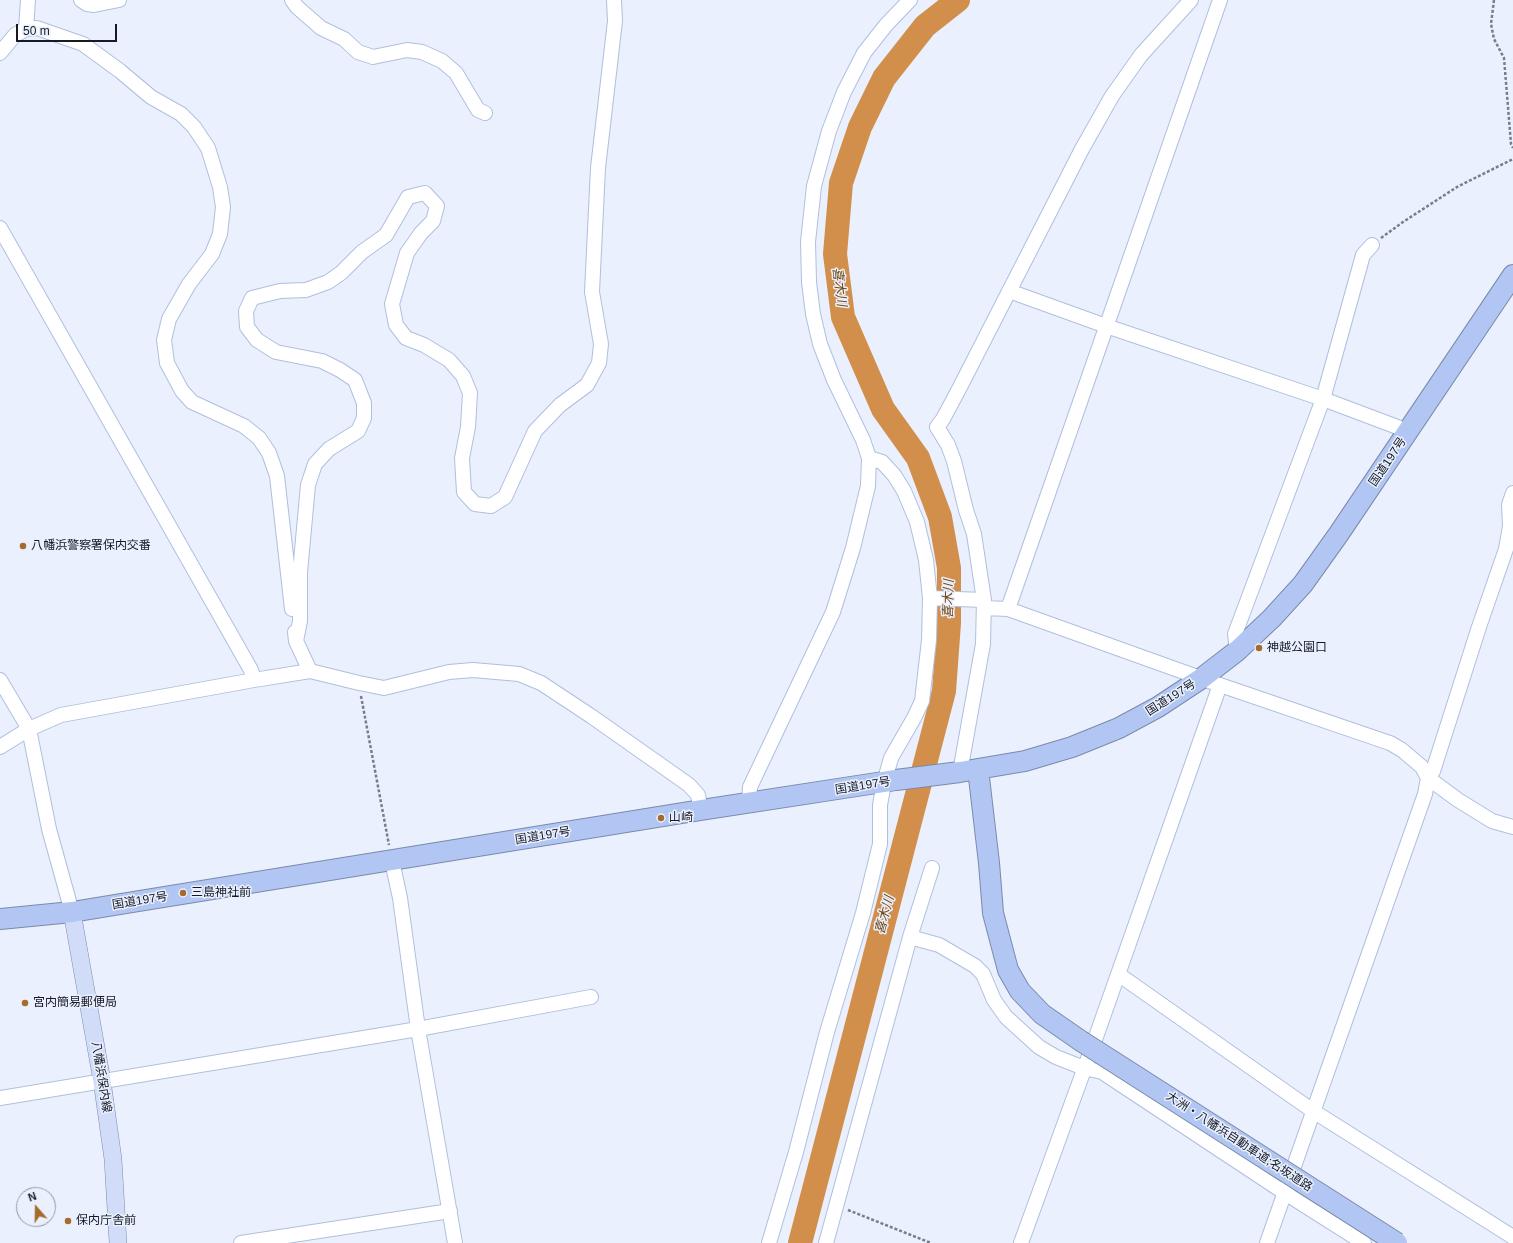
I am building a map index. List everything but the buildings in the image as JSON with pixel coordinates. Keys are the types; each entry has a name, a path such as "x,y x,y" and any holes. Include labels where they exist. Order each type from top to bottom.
{"highway":[{"name":"国道197号","path":"0,919 72,912 701,810 963,772 1025,761 1052,754 1119,728 1158,707 1211,682 1237,650 1272,618 1303,584 1338,536 1513,275"},
{"name":"大洲・八幡浜自動車道;名坂道路","path":"963,772 989,863 993,913 1008,970 1020,991 1042,1014 1081,1042 1397,1243"}],"main road":[{"name":"八幡浜保内線","path":"72,912 102,1081 113,1160 118,1243"}],"street":[{"path":"26,29 28,0"},
{"path":"81,0 86,4 94,5 119,0"},
{"path":"292,0 297,7 321,28 344,39 358,52 373,57 407,50 422,52 442,61 456,73 478,110 485,113"},
{"path":"296,641 300,621 300,572 308,486 314,464 329,449 358,431 364,418 364,402 355,380 340,370 322,361 276,352 257,340 248,327 246,311 252,298 280,291 306,290 328,282 341,273 362,252 386,236 408,197 425,194 437,206 433,221 420,233 407,252 392,304 396,325 406,338 424,345 449,360 463,376 468,388 470,393 468,427 462,458 464,492 475,504 490,506 505,497 535,431 560,406 587,385 599,363 601,344 592,292 598,168 615,21 614,0"},
{"path":"749,803 750,787 833,612 853,548 868,486 869,458 863,440 834,380 820,344 813,314 809,282 808,242 814,186 830,131 844,92 864,53 886,25 910,0"},
{"path":"963,772 983,644 982,602 974,534 966,510 954,461 948,445 937,427 959,389 1082,149 1112,96 1141,55 1191,0"},
{"path":"1008,609 1220,0"},
{"path":"0,53 15,35 26,29 37,28 83,44 120,71 151,97 181,114 194,127 208,148 220,187 223,207 220,234 212,254 189,284 169,319 164,340 167,363 182,391 192,402 244,426 259,438 268,453 277,476 296,641 310,671"},
{"path":"0,228 251,670 254,680"},
{"path":"1237,650 1235,634 1323,399 1363,255 1372,245"},
{"path":"1009,291 1106,326 1323,399 1408,431"},
{"path":"768,1243 796,1152 827,1032 863,913 880,844 880,805 890,782 891,758 922,701 934,598 926,560 917,522 904,491 894,475 882,462 869,458"},
{"path":"1267,1243 1425,794 1428,778 1433,772 1477,634 1510,547 1509,505 1513,493"},
{"path":"934,598 982,602 1008,609 1211,682 1390,742 1422,767 1428,778 1458,800 1492,821 1513,827"},
{"path":"0,746 29,729 61,715 310,671 384,688 449,672 473,670 518,674 541,683 591,716 689,785 698,795 701,810"},
{"path":"0,680 29,729 49,829 72,912"},
{"path":"1021,1243 1118,974 1211,682"},
{"path":"392,861 400,898 418,1029 455,1243"},
{"path":"826,1243 910,937 932,868"},
{"path":"910,937 939,945 975,966 984,974 994,1000 1006,1017 1039,1047 1056,1057 1084,1068 1102,1072 1285,1193 1364,1243"},
{"path":"1118,974 1313,1111 1513,1238 1511,1243"},
{"path":"0,1098 418,1029 591,996"},
{"path":"241,1243 450,1211"}],"path":[{"path":"1494,0 1491,24 1494,39 1504,58 1511,144 1513,148"},
{"path":"1372,245 1403,222 1457,187 1513,159"},
{"path":"359,683 392,861"},
{"path":"836,1206 931,1243"}],"waterway":[{"name":"喜木川","path":"800,1243 944,691 949,623 949,568 940,517 918,458 883,409 843,317 835,254 841,183 860,127 884,78 925,26 958,0"}],"place":[{"name":"八幡浜警察署保内交番","path":"23,546"},
{"name":"神越公園口","path":"1259,648"},
{"name":"山崎","path":"661,818"},
{"name":"三島神社前","path":"183,893"},
{"name":"宮内簡易郵便局","path":"25,1003"},
{"name":"保内庁舎前","path":"68,1221"}]}
